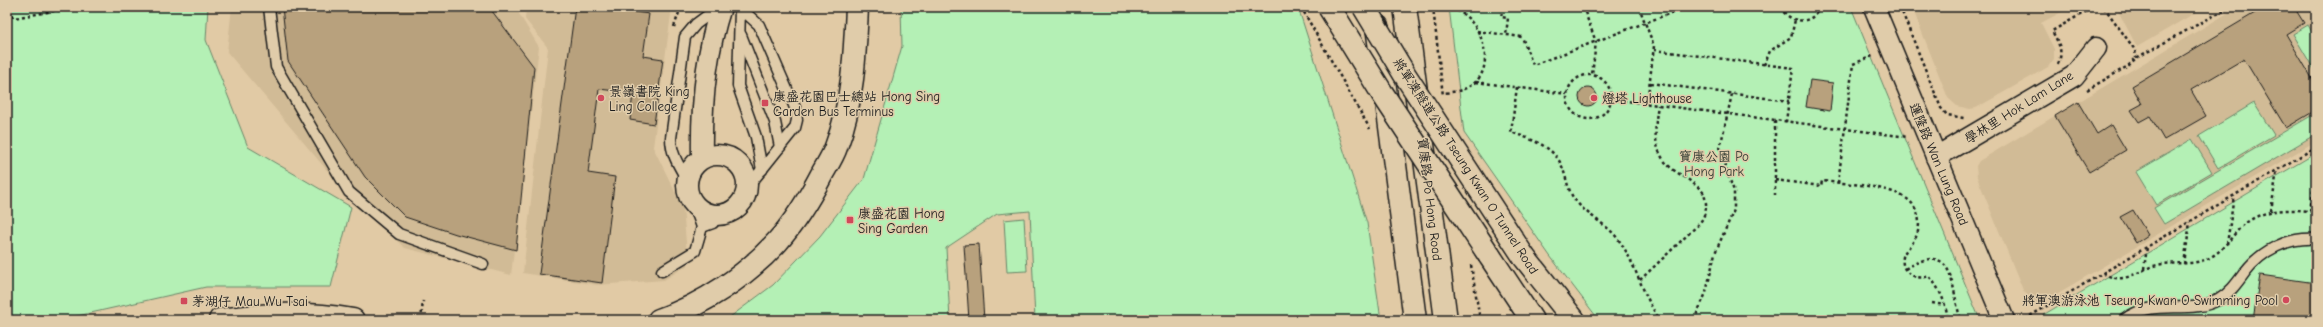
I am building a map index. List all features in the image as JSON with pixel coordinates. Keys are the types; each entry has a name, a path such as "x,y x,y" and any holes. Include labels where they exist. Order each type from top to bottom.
{"main road":[{"path":"660,320 709,296 745,271 778,242 809,198 836,148 847,109 855,56 857,7"},
{"path":"1329,7 1382,94 1532,320"},
{"name":"將軍澳隧道公路 Tseung Kwan O Tunnel Road","path":"1364,7 1409,81 1524,257 1574,320"},
{"path":"1374,7 1415,320"},
{"name":"寶康路 Po Hong Road","path":"1405,7 1446,320"},
{"path":"220,320 261,314 319,314 353,320"}],"street":[{"path":"702,158 702,109 711,36 730,7"},
{"name":"運隆路 Wan Lung Road","path":"1874,7 2004,320"},
{"name":"學林里 Hok Lam Lane","path":"1936,157 2074,76 2096,48"},
{"path":"718,154 736,161 744,172 747,188 744,198 737,208 727,214 708,221 702,211 694,205 689,197 687,180 690,171 702,158 718,154"}],"lane":[{"path":"269,7 276,67 349,192 399,234 483,264"},
{"path":"730,7 775,122 780,147"},
{"path":"730,7 759,25 796,110 797,120 795,128 747,188"},
{"path":"687,180 675,160 671,148 671,138 685,37 696,24 730,7"},
{"path":"739,31 738,86 756,137 762,170"},
{"path":"662,271 694,252 708,221"},
{"path":"2124,320 2149,308 2172,306 2195,307 2218,300 2229,293 2254,262 2264,253 2290,241 2303,238 2316,239"}],"path":[{"path":"7,11 14,18 76,7"},
{"path":"1301,7 1371,131 1391,134"},
{"path":"1503,7 1501,17 1508,18 1506,35"},
{"path":"1583,7 1596,42 1592,75"},
{"path":"1639,7 1654,46 1647,104"},
{"path":"1477,31 1522,37 1532,65 1687,7"},
{"path":"1728,7 1736,9 1744,7"},
{"path":"1780,7 1785,15 1795,20 1808,20 1815,15 1820,7"},
{"path":"1900,7 1941,108 1947,115 1960,119 1967,118"},
{"path":"2057,66 2060,59 2060,45 2052,31 2094,7"},
{"path":"2104,7 2135,50 2136,58 2230,7"},
{"path":"1427,11 1449,8 1467,19 1477,31 1484,46 1486,57 1483,72 1476,82 1459,91 1437,94"},
{"path":"1764,65 1770,51 1791,37 1795,20"},
{"path":"1654,50 1793,68 1786,122"},
{"path":"1838,183 1853,64 1878,54"},
{"path":"1585,75 1592,75 1598,76 1608,86 1611,100 1605,112 1593,118 1586,119 1573,113 1567,101 1566,94 1572,81 1585,75"},
{"path":"1476,82 1566,94"},
{"path":"1650,83 1789,101"},
{"path":"1517,87 1511,132 1537,142 1554,153 1564,170 1569,190 1574,199 1584,211 1608,228 1625,249 1660,320"},
{"path":"1694,320 1706,293 1715,253 1734,210 1734,191 1720,148 1729,115 1732,94"},
{"path":"1611,100 1905,138"},
{"path":"1639,280 1699,224 1706,212 1703,192 1667,164 1657,147 1654,128 1658,106"},
{"path":"1775,121 1775,194"},
{"path":"2025,319 2316,147"},
{"path":"2271,211 2277,170"},
{"path":"2310,211 2316,172"},
{"path":"1775,180 1821,186 1822,181 1895,191 1903,194 1915,206 1919,222 1919,229 1913,243 1904,253 1903,258 1905,269 1908,273 1918,278 1929,276 1939,291 1945,305 1948,320"},
{"path":"2227,244 2234,196"},
{"path":"2103,273 2109,277 2122,278 2159,265 2184,264 2210,257 2227,244 2249,221 2271,211 2284,209 2316,212"},
{"path":"2184,264 2190,222"},
{"path":"2144,269 2147,247"},
{"path":"1905,269 1916,262 1929,259 1936,260 1947,267 1953,278 1954,298 1961,320"},
{"path":"421,320 424,301"},
{"path":"1932,302 1945,305"}],"shaded area":[{"path":"232,7 515,7 539,47 511,275 405,248 358,207 227,52"},
{"name":"景嶺書院 King Ling College","path":"526,7 672,7 653,147 683,208 688,265 664,280 597,285 523,273 548,48 525,19"},
{"path":"1912,7 2071,7 2041,23 2054,49 2054,59 2048,67 1976,108 1970,109 1957,106 1948,98"},
{"path":"2116,7 2205,7 2137,47"},
{"path":"2238,7 2307,7 2316,24 2316,141 2036,306 2023,290 1977,177 1976,166 1979,161"}],"green space":[{"path":"7,7 208,7 206,40 248,147 351,207 331,287 206,287 64,319 7,320"},
{"path":"901,7 1298,7 1367,223 1381,320 1035,320 1030,211 997,214 946,248 950,320 726,320 773,285 820,236 864,179 902,46"},
{"name":"寶康公園 Po Hong Park","path":"1449,7 1851,7 1980,320 1599,320 1550,256 1464,133"},
{"path":"2308,25 2316,39 2316,73 2293,34"},
{"path":"2254,103 2274,135 2218,168 2199,136"},
{"path":"2316,113 2316,134 2164,224 2154,208"},
{"path":"2192,139 2212,172 2156,205 2136,172"},
{"path":"2316,153 2316,320 2045,320 2043,315"},
{"path":"1024,218 1027,271 1007,272 1004,220"}],"building":[{"path":"282,7 489,7 534,67 516,250 456,234 405,217 365,177 288,61"},
{"path":"575,7 599,7 649,14 643,56 663,59 654,124 630,120 633,93 599,89 588,173 615,177 602,283 539,274"},
{"path":"2265,7 2294,7 2304,23 2286,34 2316,85 2316,110 2286,128 2244,59 2191,90 2206,116 2164,140 2150,116 2139,122 2131,110 2142,104 2132,86"},
{"path":"1810,80 1833,83 1830,111 1806,107"},
{"name":"燈塔 Lighthouse","path":"1588,88 1592,89 1596,93 1596,101 1592,105 1588,106 1584,105 1580,101 1579,97 1580,93 1584,89"},
{"path":"2078,102 2097,134 2111,125 2126,150 2089,172 2055,116"},
{"path":"2133,210 2148,235 2136,243 2120,217"},
{"path":"979,244 984,320 969,320 964,245"},
{"name":"將軍澳游泳池 Tseung Kwan O Swimming Pool","path":"2260,275 2316,283 2316,320 2253,320"}],"place":[{"name":"景嶺書院 King Ling College","path":"601,98"},
{"name":"燈塔 Lighthouse","path":"1594,98"},
{"name":"康盛花園巴士總站 Hong Sing Garden Bus Terminus","path":"765,103"},
{"name":"康盛花園 Hong Sing Garden","path":"850,220"},
{"name":"將軍澳游泳池 Tseung Kwan O Swimming Pool","path":"2286,300"},
{"name":"茅湖仔 Mau Wu Tsai","path":"184,301"}]}
